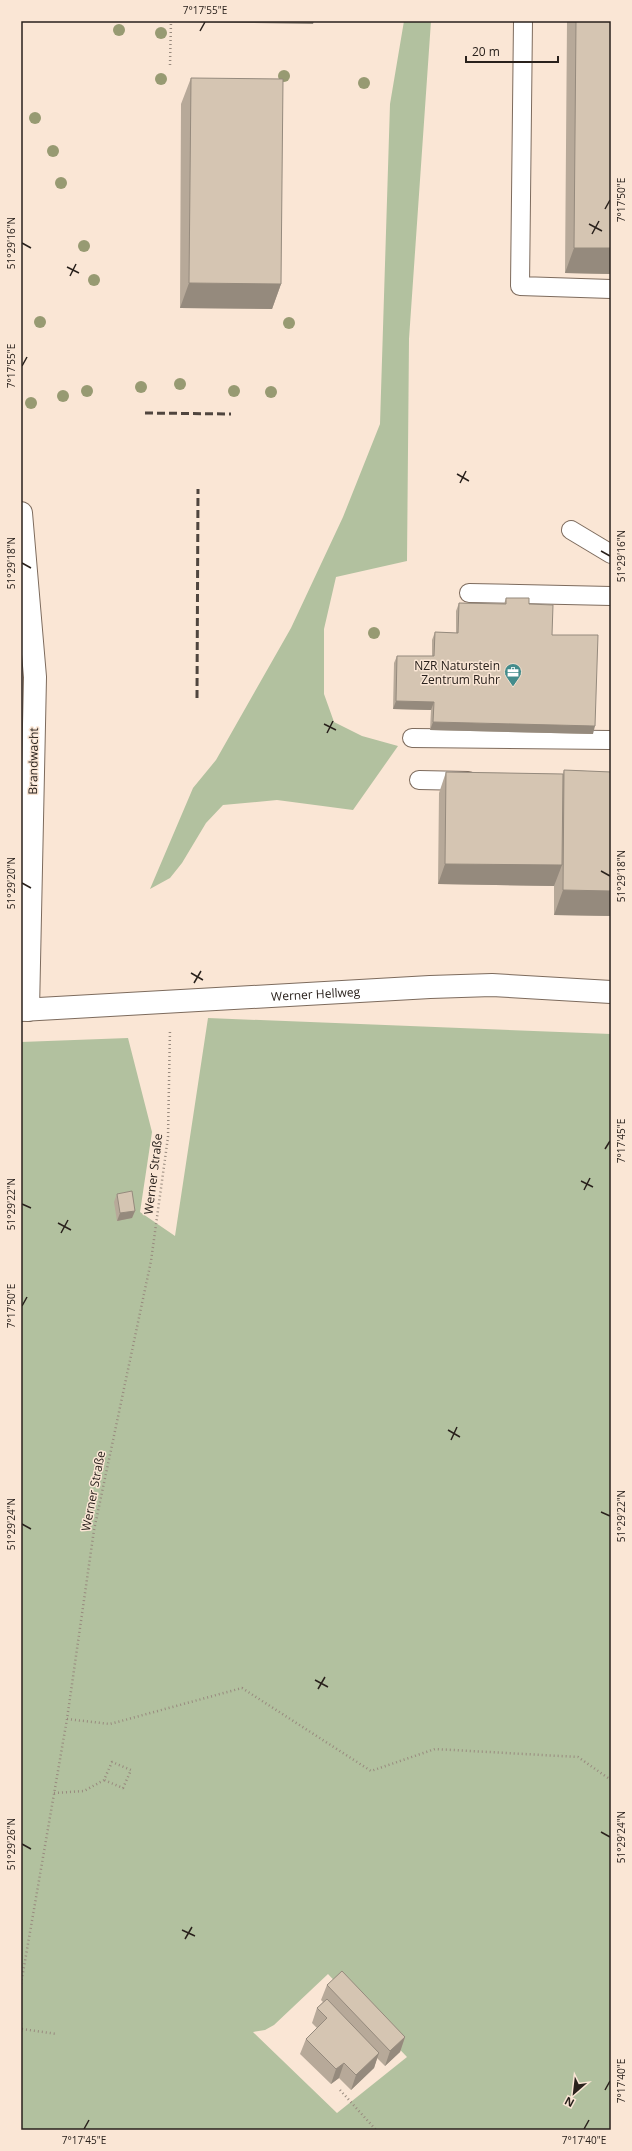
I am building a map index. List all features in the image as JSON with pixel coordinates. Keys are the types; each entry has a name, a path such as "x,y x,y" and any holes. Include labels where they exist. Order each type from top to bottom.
{"main road":[{"name":"Brandwacht","path":"21,513 35,677 24,1010"},
{"name":"Werner Hellweg","path":"24,1010 368,990 492,985 611,992"}],"lane":[{"path":"523,21 520,286 611,289"},
{"path":"570,530 611,554"},
{"path":"469,593 611,596"},
{"path":"412,738 611,740"},
{"path":"419,780 488,782"}],"path":[{"path":"170,64 171,21"},
{"name":"Werner Straße","path":"21,1984 67,1719 94,1530 151,1261 168,1137 171,1002"},
{"path":"67,1719 110,1724 242,1688 371,1771 435,1749 578,1756 611,1780"},
{"path":"54,1793 84,1791 104,1780 112,1762 131,1770 123,1788 104,1780"},
{"path":"21,2023 21,2035"},
{"path":"22,2029 56,2034"},
{"path":"340,2090 376,2130"}],"green space":[{"path":"404,21 431,21 409,339 407,561 336,577 324,629 324,694 334,722 362,736 398,746 353,810 277,800 223,805 206,823 182,863 170,878 150,889 193,788 216,760 291,628 343,517 380,424 390,104"},
{"path":"208,1018 611,1034 611,2130 21,2130 21,1042 128,1038 152,1132 140,1212 175,1236","holes":["328,1974 407,2057 337,2113 253,2032 265,2030 274,2025"]}],"building":[{"path":"576,21 611,21 611,248 574,248"},
{"path":"191,78 283,79 281,284 189,283"},
{"name":"NZR Naturstein Zentrum Ruhr","path":"506,598 529,598 529,604 553,605 552,635 598,635 595,726 433,722 434,702 396,701 397,656 434,656 435,632 458,633 459,603 506,604"},
{"path":"564,770 611,772 611,891 563,890"},
{"path":"446,772 563,774 562,865 445,864"},
{"path":"132,1191 135,1211 120,1213 117,1194"},
{"path":"342,1971 405,2037 390,2051 327,1985"},
{"path":"327,1999 379,2053 356,2075 344,2063 336,2069 306,2039 327,2018 317,2008"}],"railway":[{"path":"145,413 231,414"},
{"path":"197,698 198,489"}],"place":[{"name":"NZR Naturstein Zentrum Ruhr","path":"513,687"}]}
